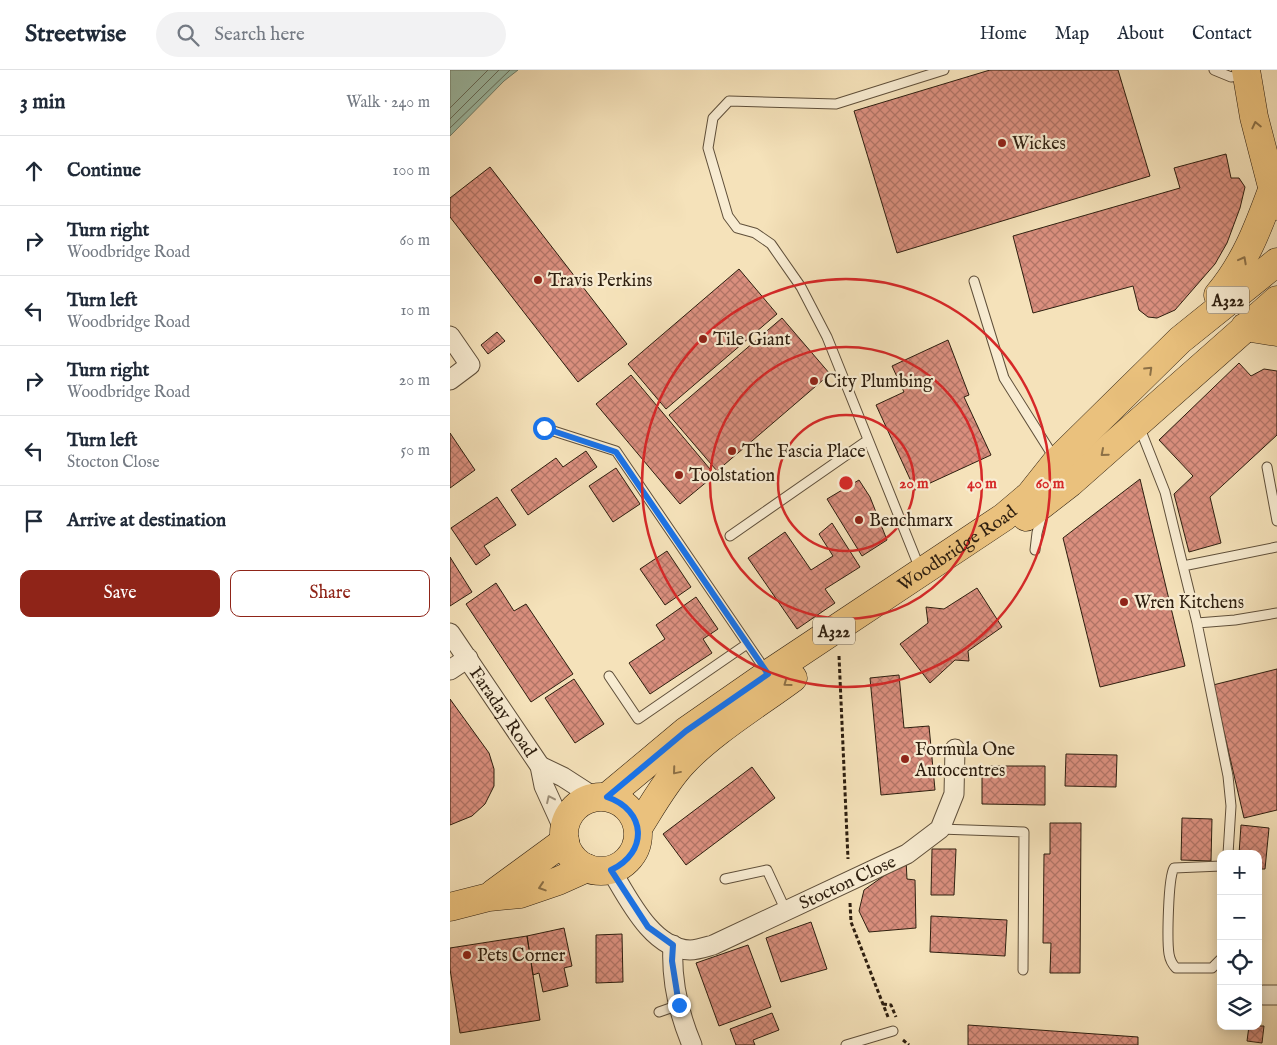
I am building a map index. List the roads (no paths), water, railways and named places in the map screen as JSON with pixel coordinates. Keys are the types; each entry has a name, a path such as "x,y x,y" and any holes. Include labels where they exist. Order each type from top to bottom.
{"main road":[{"path":"1180,340 1234,276 1274,198 1254,117 1247,72"},
{"name":"Woodbridge Road","path":"489,897 564,836 567,820 583,801 601,797 686,731 768,674 1011,512 1030,496 1057,462 1180,340 1277,262"},
{"name":"Woodbridge Road","path":"450,907 489,897 520,894 629,858 635,849 638,839 638,828 666,784 700,747 839,645 1015,525 1046,501 1138,424 1277,300"},
{"path":"1245,327 1277,332"},
{"path":"601,797 628,807 638,828"},
{"path":"564,836 573,857 599,869"}],"street":[{"path":"450,336 470,365 450,380"},
{"name":"Faraday Road","path":"450,633 540,766 544,786 564,836"},
{"path":"450,670 468,658"},
{"path":"940,829 954,794 955,749"},
{"name":"Faraday Road","path":"540,766 601,797"},
{"name":"Stocton Close","path":"599,869 648,927 673,945 690,950 713,945 907,854 940,829"},
{"path":"673,945 672,961 681,1010 690,1043"}],"lane":[{"path":"922,573 827,337 801,287 771,244 755,233 737,228 728,216 708,148 713,118 729,101 836,104 944,70"},
{"path":"1214,70 1231,77 1247,72"},
{"path":"974,281 1004,378 1057,462"},
{"path":"1138,424 1165,492 1197,622 1228,776 1231,806 1228,850"},
{"path":"544,428 616,452 768,674"},
{"path":"730,536 868,440"},
{"path":"1266,466 1277,521"},
{"path":"1035,550 1037,533 1046,501"},
{"path":"1183,566 1277,547"},
{"path":"1197,622 1235,620 1277,613"},
{"path":"609,676 638,719 747,644"},
{"path":"940,829 1024,832 1023,970"},
{"path":"1217,866 1174,868 1171,878 1169,946 1172,964 1176,968 1212,968 1217,963"},
{"path":"725,879 767,870 786,911"},
{"path":"659,1012 681,1010"},
{"path":"846,1045 893,1031"}],"water":[{"path":"450,70 518,70 504,81 450,136"}],"place":[{"name":"Wickes","path":"1002,143"},
{"name":"Travis Perkins","path":"538,280"},
{"name":"Tile Giant","path":"703,339"},
{"name":"City Plumbing","path":"814,381"},
{"name":"The Fascia Place","path":"732,451"},
{"name":"Toolstation","path":"679,475"},
{"name":"Benchmarx","path":"859,520"},
{"name":"Wren Kitchens","path":"1124,602"},
{"name":"Formula One Autocentres","path":"905,759"},
{"name":"Pets Corner","path":"467,955"}]}
